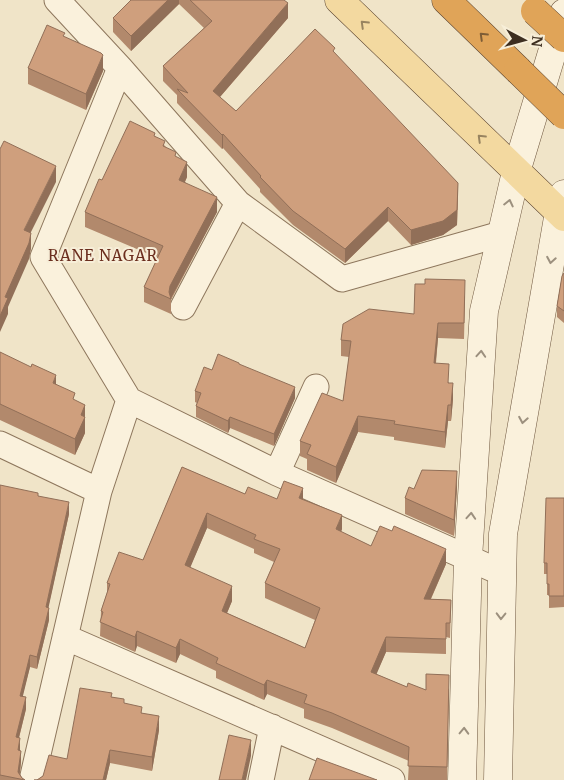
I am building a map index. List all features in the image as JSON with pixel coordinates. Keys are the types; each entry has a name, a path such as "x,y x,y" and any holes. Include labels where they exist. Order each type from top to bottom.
{"highway":[{"path":"446,0 564,116"},
{"path":"524,0 564,38"}],"main road":[{"path":"339,0 516,172 562,208"}],"street":[{"path":"57,0 120,68 238,203 342,279 501,234"},
{"path":"462,780 468,558 484,311 516,172 564,13"},
{"path":"120,68 42,257 128,400 277,473 502,573"},
{"path":"183,307 238,203"},
{"path":"498,780 503,534 562,208"},
{"path":"277,473 316,387"},
{"path":"32,780 99,491 128,400"},
{"path":"0,444 99,491"},
{"path":"65,637 392,780"},
{"path":"262,780 272,728"}],"building":[{"path":"131,0 168,0 131,36 113,18"},
{"path":"190,0 284,0 288,3 213,91 236,111 315,29 335,48 333,51 458,183 457,210 443,221 411,230 388,207 345,249 293,211 260,177 223,134 177,89 188,93 163,66 212,21"},
{"path":"47,25 65,33 63,36 103,55 86,94 28,68"},
{"path":"130,121 155,133 154,136 165,141 163,146 176,152 175,156 187,162 179,180 217,197 170,286 171,299 144,287 163,246 85,212 99,179 102,180"},
{"path":"4,141 56,166 24,230 31,233 29,243 5,297 8,298 0,316 0,149"},
{"path":"564,273 564,311 557,306"},
{"path":"425,279 465,280 464,323 438,323 434,363 449,364 448,383 453,383 451,405 448,405 445,432 394,424 395,421 358,416 336,467 307,454 311,445 300,441 322,393 343,401 351,341 341,340 343,324 369,309 414,314 415,284 425,284"},
{"path":"0,352 31,367 32,364 56,375 53,383 75,393 73,399 85,405 81,415 85,417 75,439 0,404"},
{"path":"218,354 295,387 274,434 230,417 228,421 196,406 201,393 195,391 204,367 212,370"},
{"path":"182,467 245,494 248,487 277,499 284,481 303,488 299,498 342,515 336,529 371,546 380,526 392,531 394,526 446,549 424,599 451,600 450,623 446,623 446,639 386,637 371,672 407,687 408,683 426,690 426,674 449,675 447,767 408,766 409,747 332,713 304,703 307,695 267,680 264,685 216,663 218,658 180,639 176,648 137,631 135,637 100,622 103,612 101,611 110,584 107,583 119,552 143,560","holes":["207,513 256,535 254,539 280,549 265,583 320,608 305,648 222,611 232,586 185,565"]},
{"path":"422,470 457,471 454,520 405,498 409,487 414,489"},
{"path":"0,485 38,493 38,496 69,502 46,607 49,608 37,657 30,655 20,696 26,697 16,737 20,738 18,750 21,751 18,772 25,780 0,775"},
{"path":"546,498 564,498 564,596 549,596 547,563 544,563"},
{"path":"80,688 112,693 111,697 124,699 124,703 142,707 141,713 159,716 152,757 110,750 103,780 37,780 43,776 49,755 67,759"},
{"path":"229,735 251,740 242,780 219,780"},
{"path":"317,758 377,780 309,780"}],"district":[{"name":"RANE NAGAR","path":"103,256"}]}
